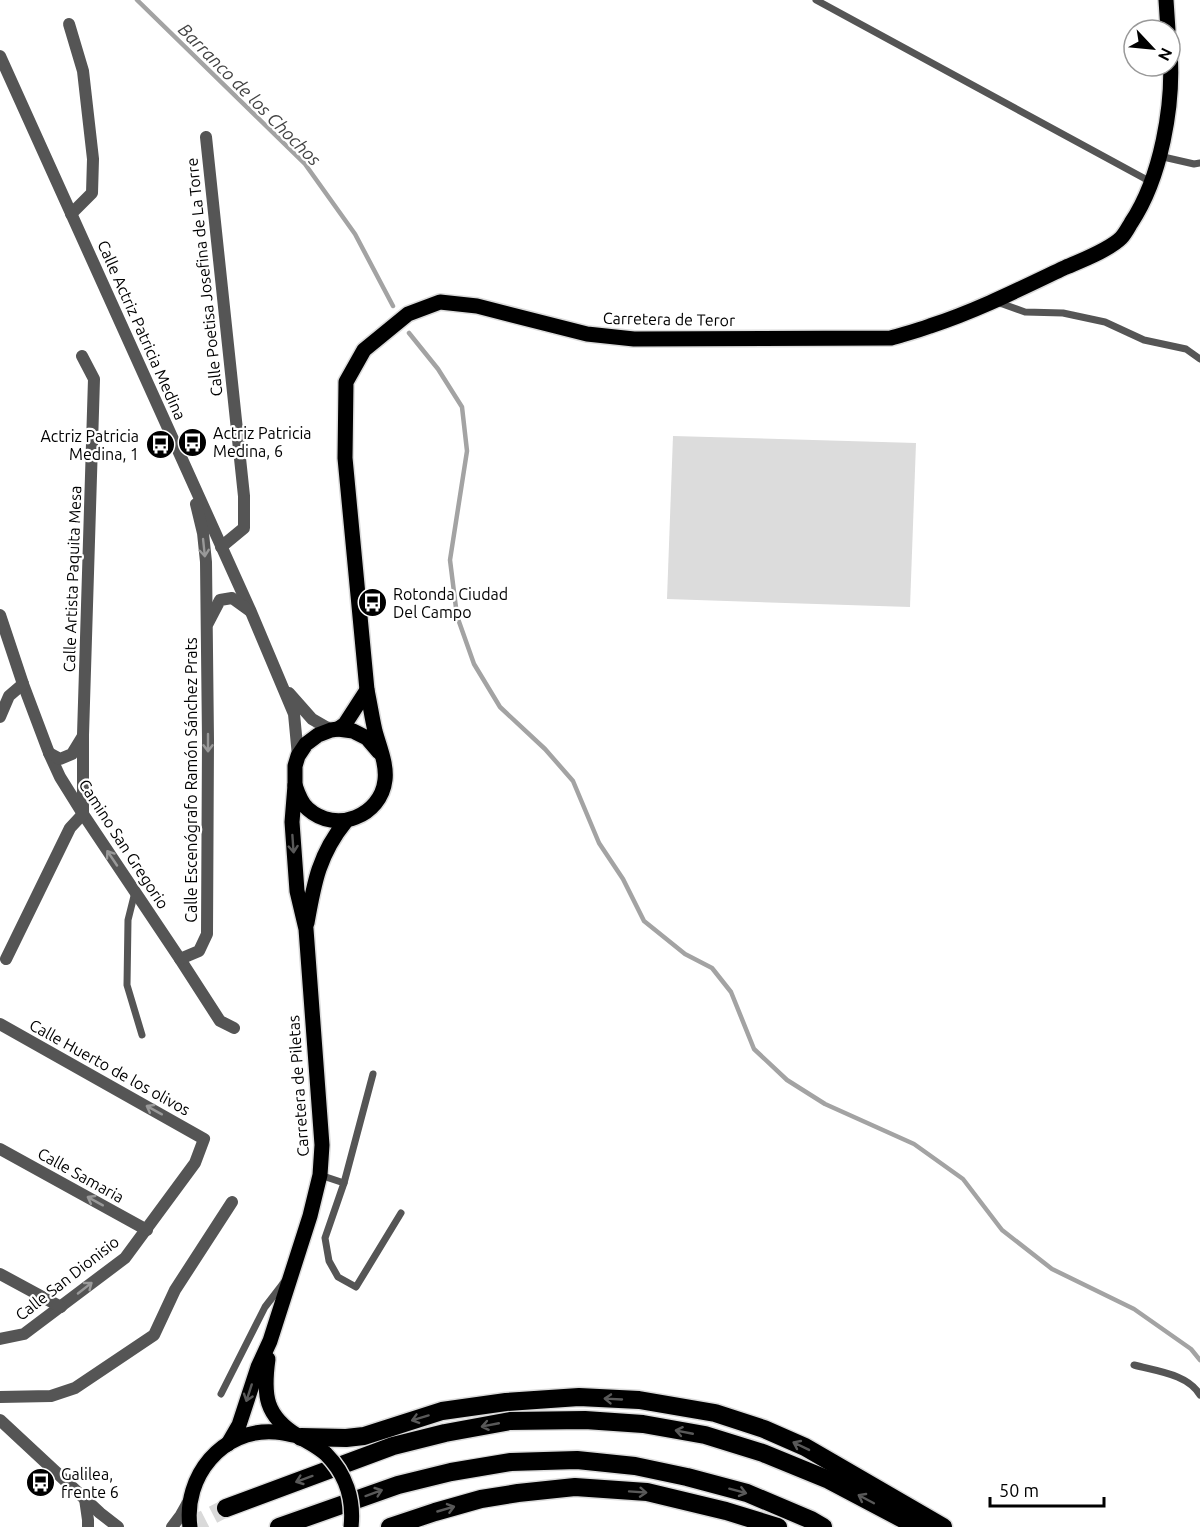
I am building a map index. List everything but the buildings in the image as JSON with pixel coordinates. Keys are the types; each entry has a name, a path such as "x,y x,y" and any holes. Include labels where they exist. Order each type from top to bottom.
{"highway":[{"path":"299,1437 364,1436 442,1411 506,1402 579,1397 639,1400 715,1413 764,1429 804,1447 943,1527"},
{"path":"226,1508 393,1446 445,1433 510,1421 585,1420 643,1424 705,1436 763,1453 829,1480 918,1527"},
{"path":"279,1527 398,1485 451,1472 511,1462 577,1460 635,1466 747,1493 823,1527"},
{"path":"390,1527 481,1499 575,1487 647,1492 726,1511 778,1527"}],"main road":[{"path":"1166,0 1167,18"},
{"name":"Carretera de Teror","path":"384,764 367,690 345,458 346,382 364,350 408,314 440,302 477,306 587,334 634,339 891,338 931,326 995,301 1099,252 1120,238 1137,214 1151,182 1169,110 1171,78"},
{"path":"306,929 297,891 292,822 295,766 306,744 318,735 345,724 367,690"},
{"path":"295,785 308,809 319,817 332,821 346,821 361,816 373,807 381,794 385,779 384,764 378,750 367,738 353,731 334,730"},
{"path":"306,929 319,868 334,835 346,821"},
{"name":"Carretera de Piletas","path":"270,1341 310,1216 320,1175 322,1145 306,929"},
{"path":"270,1341 265,1391 273,1414 280,1423 299,1437 318,1446 334,1462 346,1481 351,1503 351,1527"},
{"path":"228,1444 239,1425 258,1367 270,1341"},
{"path":"190,1527 190,1498 198,1477 210,1458 228,1444 250,1434 274,1431 299,1437"}],"street":[{"path":"69,24 83,71 93,159 92,193 71,214"},
{"name":"Calle Actriz Patricia Medina","path":"0,56 251,612 294,714 298,756"},
{"name":"Calle Poetisa Josefina de La Torre","path":"206,137 244,496 244,528 221,547"},
{"name":"Calle Artista Paquita Mesa","path":"82,356 94,379 83,735 83,814"},
{"name":"Calle Escenógrafo Ramón Sánchez Prats","path":"180,959 199,951 207,934 206,562 203,533 188,471"},
{"name":"Calle Escenógrafo Ramón Sánchez Prats","path":"207,624 220,600 232,598 251,612"},
{"name":"Camino San Gregorio","path":"0,615 23,684 60,777 220,1021 234,1028"},
{"path":"0,717 9,696 23,684"},
{"name":"Calle Actriz Patricia Medina","path":"282,685 312,719 334,730"},
{"path":"49,753 60,759 72,754 83,735"},
{"path":"6,959 70,828 83,814"},
{"name":"Calle Huerto de los olivos","path":"1,1026 204,1139"},
{"name":"Calle San Dionisio","path":"0,1339 24,1334 124,1258 195,1163 204,1139"},
{"name":"Calle Samaria","path":"0,1149 147,1230"},
{"path":"0,1397 51,1396 75,1388 154,1335 175,1290 232,1202"},
{"path":"0,1274 61,1307"},
{"path":"0,1420 118,1527"},
{"path":"85,1498 88,1527"},
{"path":"172,1527 190,1498"}],"lane":[{"path":"816,0 1151,182"},
{"path":"1159,156 1194,164 1200,163"},
{"path":"995,301 1025,312 1063,314 1105,322 1144,340 1186,349 1200,359"},
{"path":"135,892 128,920 127,985 142,1035"},
{"path":"373,1074 344,1183 326,1238 329,1261 338,1277 356,1287 401,1213"},
{"path":"320,1175 344,1183"},
{"path":"221,1394 266,1307 293,1269"},
{"path":"1134,1365 1181,1378 1200,1395"}],"shaded area":[{"path":"673,436 916,443 910,607 667,599"}],"waterway":[{"name":"Barranco de los Chochos","path":"137,0 305,164 355,234 393,306"},
{"name":"Barranco de los Chochos","path":"409,333 438,369 462,407 467,451 450,560 457,616 474,664 500,707 545,749 573,781 599,843 623,879 644,921 685,954 712,968 731,992 754,1049 787,1080 825,1104 914,1144 963,1179 1002,1230 1052,1269 1134,1309 1191,1349 1200,1360"}],"tunnel":[{"path":"189,1527 226,1508"}],"place":[{"name":"Actriz Patricia Medina, 6","path":"192,442"},
{"name":"Actriz Patricia Medina, 1","path":"160,445"},
{"name":"Rotonda Ciudad Del Campo","path":"372,603"},
{"name":"Galilea, frente 6","path":"40,1483"}]}
